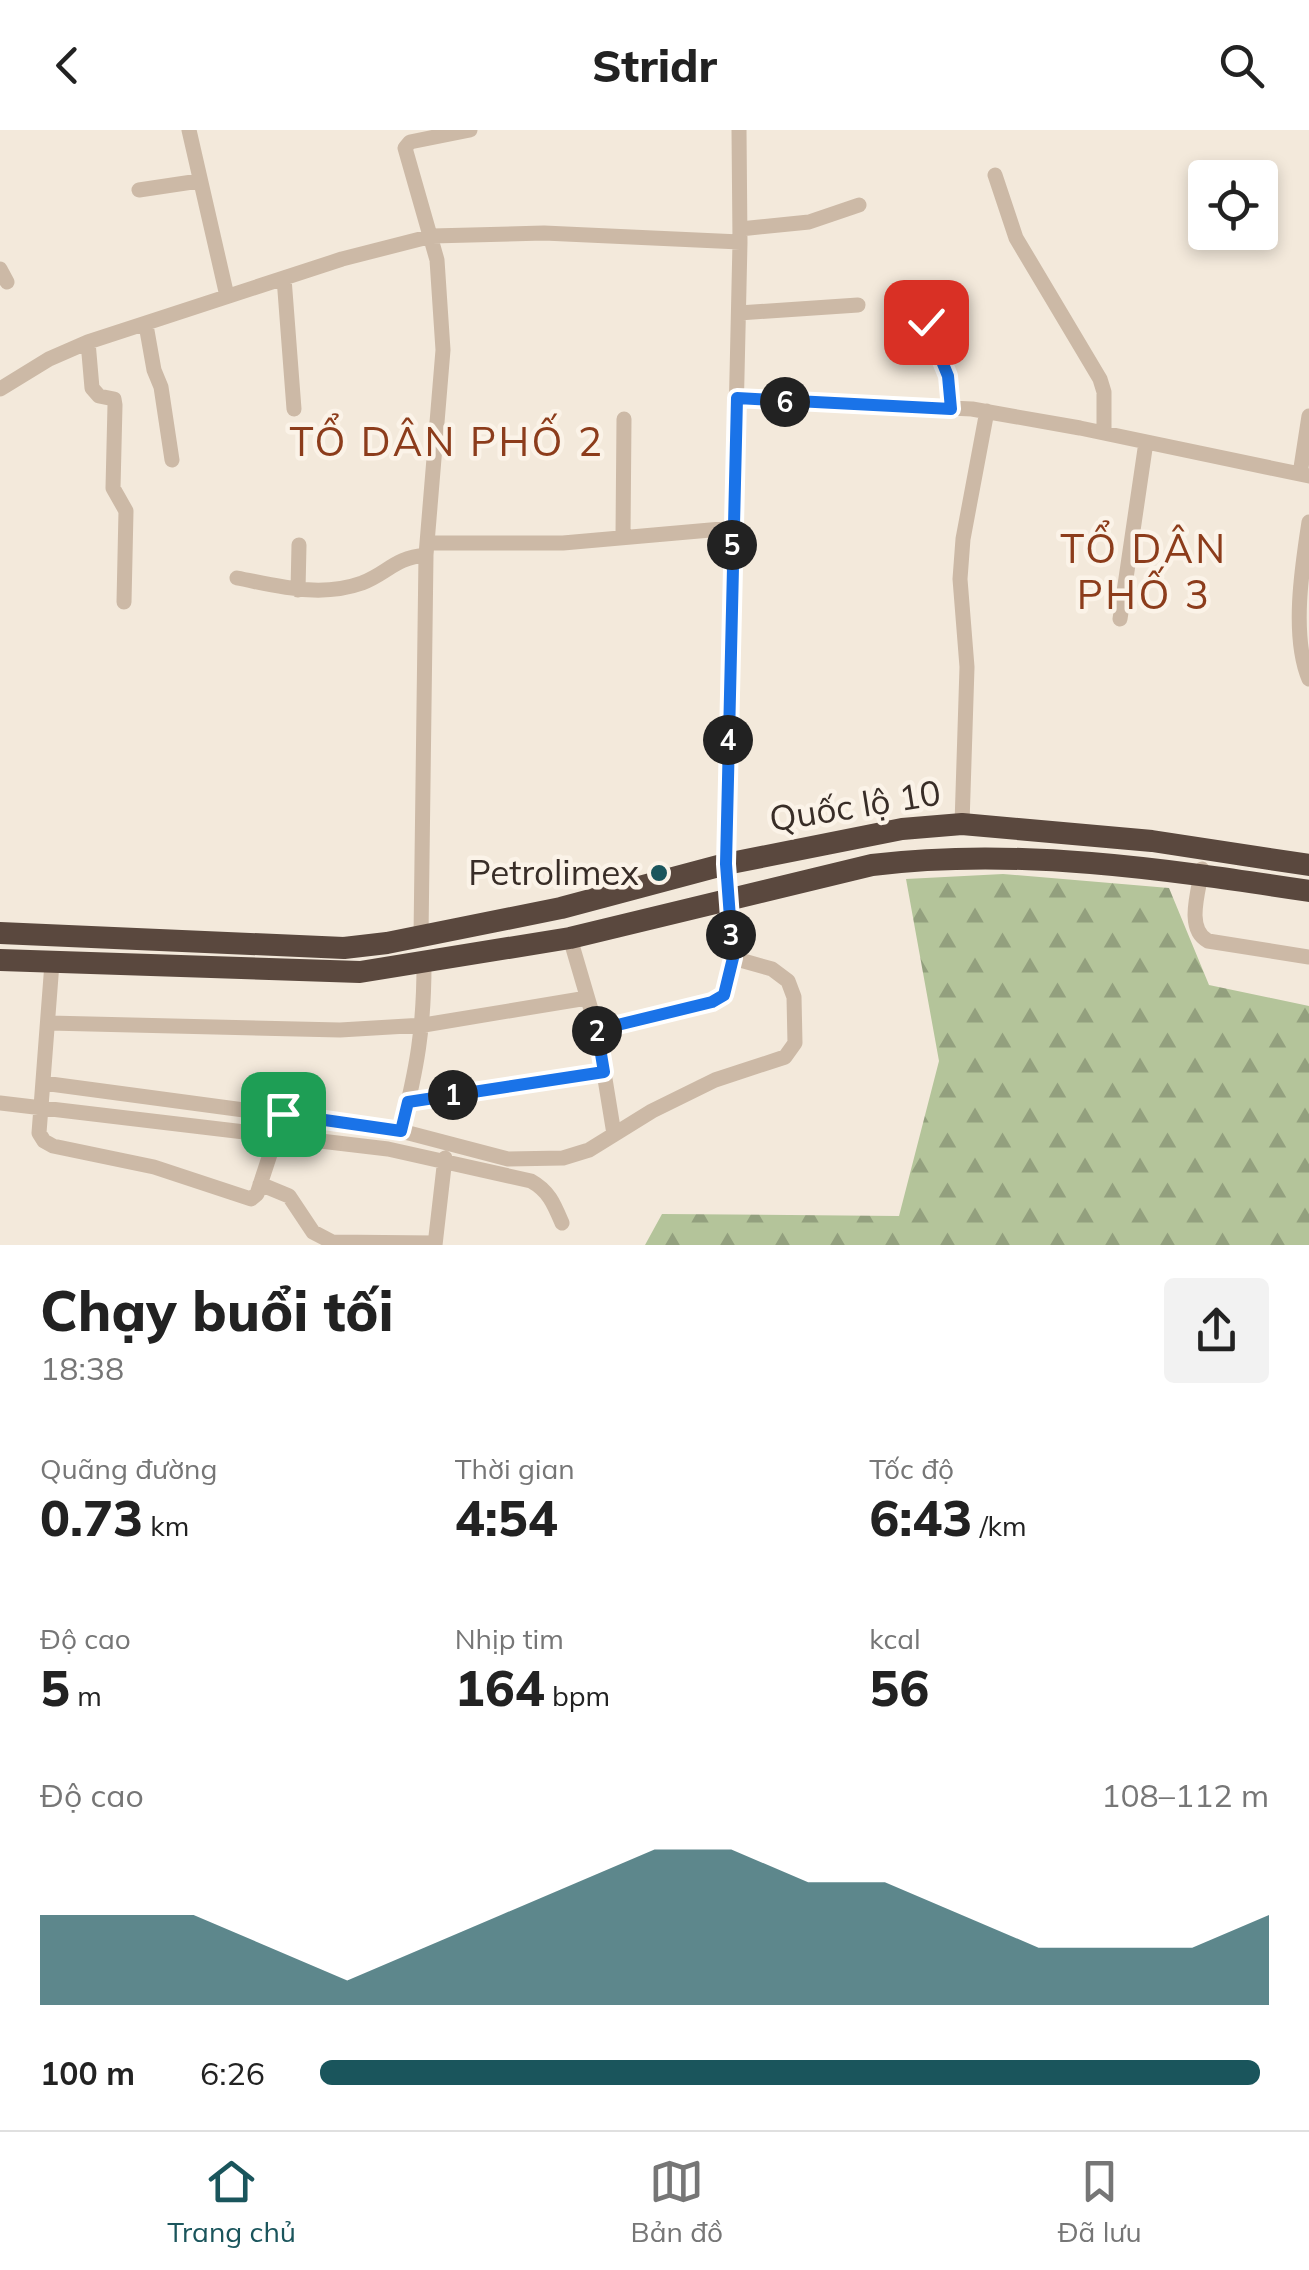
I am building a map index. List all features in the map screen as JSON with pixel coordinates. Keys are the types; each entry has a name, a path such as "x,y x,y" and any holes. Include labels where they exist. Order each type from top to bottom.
{"highway":[{"name":"Quốc lộ 10","path":"0,933 344,948 561,908 726,864 857,836 962,824 1152,841 1309,865"},
{"name":"Quốc lộ 10","path":"0,960 360,972 570,938 872,865 918,859 1039,859 1202,875 1309,891"}],"street":[{"path":"190,130 227,296"},
{"path":"421,936 428,549 443,350 437,260 411,175 406,144 470,130"},
{"path":"597,1030 712,1002 724,995 733,958 726,864 739,314 739,130"},
{"path":"995,174 1016,238 1100,379 1104,392 1104,433"},
{"path":"138,190 199,181"},
{"path":"0,388 49,359 88,342 393,244 432,236 544,233 740,236 809,222 859,205"},
{"path":"284,278 294,409"},
{"path":"739,314 858,305"},
{"path":"926,322 948,376 951,409"},
{"path":"146,325 161,387 172,460"},
{"path":"88,342 92,388 99,396 114,399 115,405 113,488 126,511 124,602"},
{"path":"737,398 987,411 1304,475 1309,416"},
{"path":"962,824 968,667 961,566 965,524 987,411"},
{"path":"623,535 624,419"},
{"path":"1120,618 1146,442"},
{"path":"1309,522 1301,607 1303,658 1309,679"},
{"path":"237,578 320,592 358,584 395,562 428,549 733,528"},
{"path":"298,590 299,545"},
{"path":"1205,850 1195,927 1200,936 1208,941 1309,957"},
{"path":"570,938 597,1030 614,1134"},
{"path":"41,1095 356,1135 388,1149 508,1160 563,1158 589,1150 714,1080 785,1057 796,1043 794,997 788,981 772,969 733,958"},
{"path":"52,963 41,1095 40,1133 44,1141 52,1146 154,1166 251,1199 280,1126"},
{"path":"401,1131 424,1025 424,964"},
{"path":"50,1023 340,1030 424,1025 587,998"},
{"path":"408,1102 604,1072"},
{"path":"0,1102 41,1095 356,1135 401,1131 446,1153 543,1188 562,1223"},
{"path":"260,1184 289,1196 313,1232 332,1242 435,1244 446,1153"}],"green space":[{"path":"1003,874 1169,888 1209,985 1309,1006 1309,1245 645,1245 662,1214 899,1216 939,1061 906,879"}],"place":[{"name":"Petrolimex","path":"659,873"}],"district":[{"name":"TỔ DÂN PHỐ 2","path":"447,442"},
{"name":"TỔ DÂN PHỐ 3","path":"1144,572"}],"route":[{"path":"283,1114 401,1131 408,1102 604,1072 597,1030 712,1002 724,995 733,958 726,864 737,398 951,409 948,376 926,322"}]}
